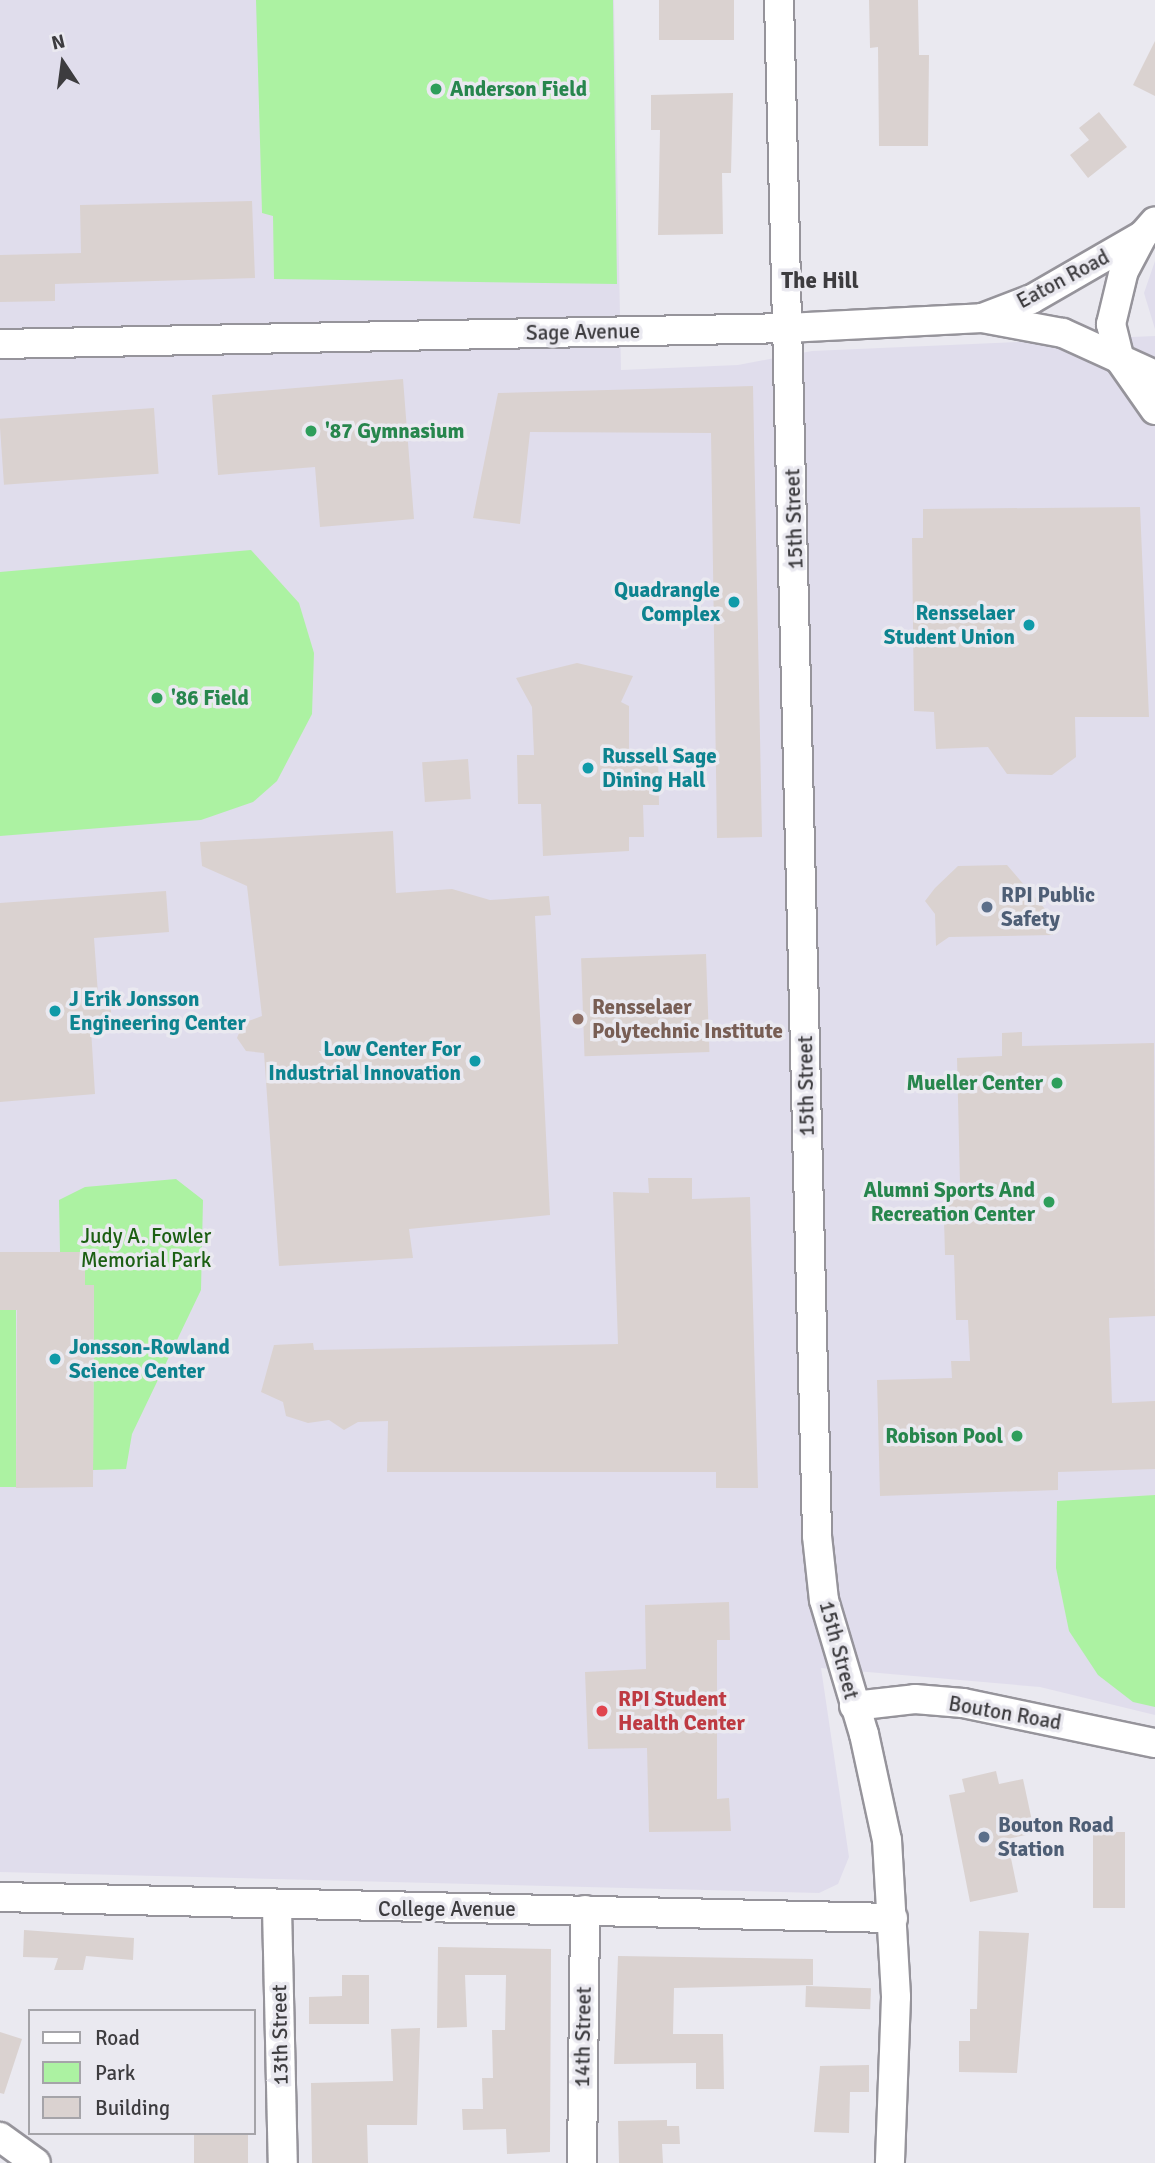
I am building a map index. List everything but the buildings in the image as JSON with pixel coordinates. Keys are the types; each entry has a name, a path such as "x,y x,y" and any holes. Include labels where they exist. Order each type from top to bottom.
{"street":[{"name":"15th Street","path":"779,0 817,1536 824,1600 878,1787 893,1917 890,2163"},
{"name":"Eaton Road","path":"982,318 1032,299 1149,228"},
{"name":"Eaton Road","path":"1120,360 1111,324 1124,270 1149,228"},
{"name":"Sage Avenue","path":"0,344 787,328 982,318 1063,333 1155,375"},
{"path":"1120,360 1155,410"},
{"name":"Bouton Road","path":"854,1706 915,1699 963,1703 1155,1743"},
{"name":"College Avenue","path":"0,1897 277,1908 584,1910 893,1917"},
{"name":"13th Street","path":"277,1908 283,2163"},
{"name":"14th Street","path":"582,2163 584,1910"},
{"path":"0,2137 36,2163"}],"shaded area":[{"name":"Rensselaer Polytechnic Institute","path":"0,0 614,0 621,370 738,365 812,351 1155,336 1155,1715 1040,1687 821,1668 849,1857 838,1884 819,1893 0,1872"},
{"path":"1155,261 1155,329 1144,293"}],"green space":[{"name":"Anderson Field","path":"256,0 613,0 617,284 274,279 273,216 262,213"},
{"name":"'86 Field","path":"251,550 299,603 314,653 312,714 277,781 253,802 201,820 0,836 0,572"},
{"name":"Judy A. Fowler Memorial Park","path":"176,1179 203,1200 201,1290 132,1434 126,1469 93,1470 94,1286 85,1285 85,1252 60,1252 59,1200 85,1187"},
{"path":"0,1310 16,1310 16,1487 0,1487"},
{"path":"1155,1495 1155,1707 1133,1702 1098,1675 1069,1631 1056,1568 1057,1501"}],"place":[{"name":"Anderson Field","path":"436,89"},
{"name":"'87 Gymnasium","path":"311,431"},
{"name":"Quadrangle Complex","path":"734,602"},
{"name":"Rensselaer Student Union","path":"1029,625"},
{"name":"'86 Field","path":"157,698"},
{"name":"Russell Sage Dining Hall","path":"588,768"},
{"name":"RPI Public Safety","path":"987,907"},
{"name":"J Erik Jonsson Engineering Center","path":"55,1011"},
{"name":"Rensselaer Polytechnic Institute","path":"578,1019"},
{"name":"Low Center For Industrial Innovation","path":"475,1061"},
{"name":"Mueller Center","path":"1057,1083"},
{"name":"Alumni Sports And Recreation Center","path":"1049,1202"},
{"name":"Jonsson-Rowland Science Center","path":"55,1359"},
{"name":"Robison Pool","path":"1017,1436"},
{"name":"RPI Student Health Center","path":"602,1711"},
{"name":"Bouton Road Station","path":"984,1837"}],"district":[{"name":"The Hill","path":"820,281"}]}
